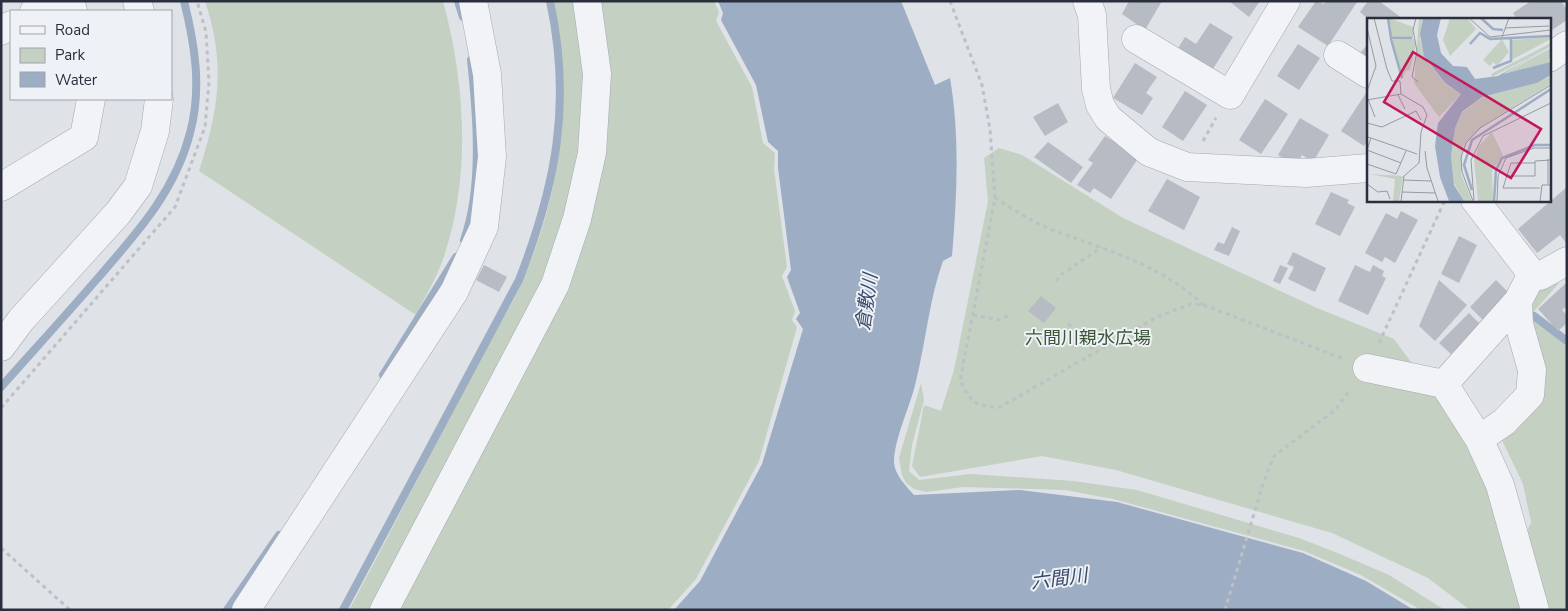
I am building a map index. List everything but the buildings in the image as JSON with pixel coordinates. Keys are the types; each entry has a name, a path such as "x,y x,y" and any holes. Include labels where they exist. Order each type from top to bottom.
{"street":[{"path":"36,10 50,1"},
{"path":"246,610 454,292 484,228 492,157 487,74 473,1"},
{"path":"384,610 555,285 576,219 592,153 597,74 587,1"},
{"path":"1087,1 1092,15 1096,89 1100,105 1108,118 1150,152 1187,167 1306,173 1367,168"},
{"path":"1136,39 1230,95 1286,1"},
{"path":"1550,57 1567,45"},
{"path":"1338,55 1367,73"},
{"path":"1,187 84,137 91,100"},
{"path":"1,347 21,320 118,214 138,186 155,131 160,100"},
{"path":"1476,201 1532,274 1540,276 1567,261"},
{"path":"1444,384 1518,301 1532,274"},
{"path":"1479,438 1504,422 1530,395 1532,370 1519,324 1518,301"},
{"path":"1368,368 1444,384 1479,438 1500,484 1535,610"}],"path":[{"path":"950,1 982,84 990,129 995,198 960,381 970,399 983,407 1000,406 1160,316 1192,304 1204,305 1368,368"},
{"path":"1187,167 1230,95"},
{"path":"995,198 1050,229 1149,266 1186,288 1204,305"},
{"path":"1225,610 1262,487 1274,456 1335,410 1368,368 1445,201"},
{"path":"1056,281 1062,274 1102,247"},
{"path":"972,315 999,320 1009,315"},
{"path":"1068,324 1079,331 1095,352"},
{"path":"1,548 70,610"}],"green space":[{"path":"205,1 443,1 456,63 460,95 462,159 459,191 445,253 436,277 416,315 199,171 215,106 218,66 212,24"},
{"path":"554,1 581,1 590,83 568,232 376,610 349,610 478,362 516,296 536,247 555,179 560,144 562,74"},
{"path":"596,1 714,1 719,12 716,21 752,87 763,143 775,153 774,169 787,267 782,276 795,311 792,320 797,327 759,461 696,579 668,610 391,610 577,257"},
{"name":"六間川親水広場","path":"999,148 1022,155 1123,218 1317,308 1394,339 1482,458 1529,610 1470,610 1428,578 1332,533 1116,470 1042,456 920,477 912,466 924,405 941,411 954,370 988,201 984,158"},
{"path":"1559,283 1529,317 1567,345 1567,610 1542,610 1525,536 1531,522 1523,484 1499,434 1515,425 1529,297 1547,285"},
{"path":"921,383 924,400 912,445 909,471 919,480 971,474 1073,481 1137,490 1299,538 1389,575 1445,610 1421,610 1361,575 1304,551 1113,499 1065,490 963,487 926,492 914,489 906,483 902,475 899,458"}],"water":[{"path":"718,1 901,1 935,85 950,78 955,122 957,167 952,256 943,261 938,276 916,381 897,443 894,463 896,472 901,480 914,495 1020,490 1117,502 1303,553 1366,581 1414,610 674,610 700,581 762,464 803,329 796,319 800,313 787,277 791,270 778,168 778,151 768,142 756,85 721,20 723,13"}],"waterway":[{"path":"1,387 140,229 175,174 190,133 196,100 194,50 184,1"},
{"path":"458,1 463,17"},
{"path":"343,610 519,280 532,245 551,177 560,109 557,38 550,1"},
{"path":"464,240 474,198 477,151 471,60"},
{"path":"383,375 456,257"},
{"path":"1534,316 1567,341"},
{"path":"227,610 279,535"}],"water label":[{"name":"倉敷川","path":"867,302"},
{"name":"六間川","path":"1059,579"}]}
